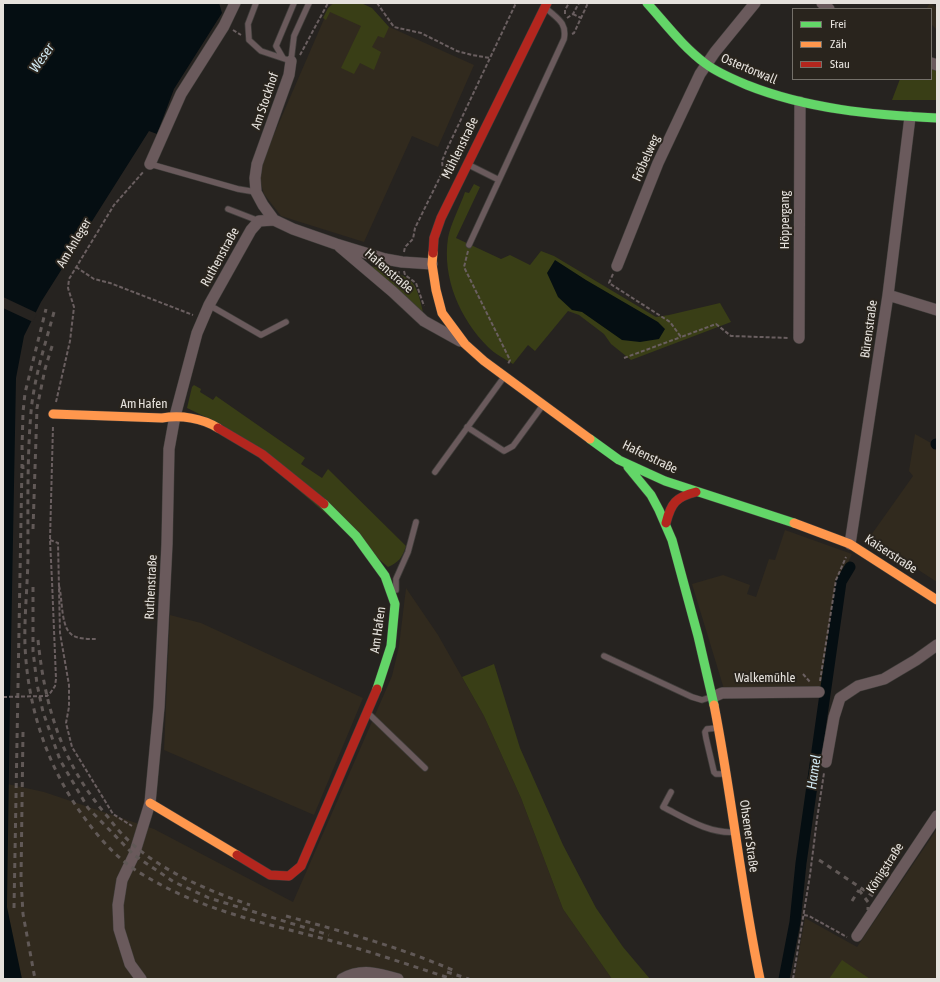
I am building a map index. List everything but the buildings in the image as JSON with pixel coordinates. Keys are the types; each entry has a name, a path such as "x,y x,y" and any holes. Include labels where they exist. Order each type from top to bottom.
{"main road":[{"name":"Ostertorwall","path":"647,3 677,37 706,64 736,80 800,102 852,111 910,117 937,118"},
{"name":"Mühlenstraße","path":"442,313 436,290 432,264 434,238 441,218 466,164 547,4"},
{"name":"Hafenstraße","path":"442,313 465,344 504,376 619,460 655,477 696,492 838,538 850,544"},
{"name":"Am Hafen","path":"53,414 162,418 175,416 190,418 213,425 262,454 319,499 356,536 385,576 395,604 391,646 379,685 301,866 289,876 270,875 150,803"},
{"name":"Ohsener Straße","path":"619,460 647,489 666,523 699,633 713,697 727,774 753,948 760,979"},
{"path":"666,523 673,503 679,497 696,492"},
{"name":"Kaiserstraße","path":"850,544 937,600"}],"street":[{"path":"150,164 181,94 224,26 235,3"},
{"name":"Fröbelweg","path":"617,266 658,163 700,74 706,64 755,3"},
{"name":"Am Stockhof","path":"274,220 256,192 255,178 257,164 290,75 287,59"},
{"name":"Höppergang","path":"798,338 800,102"},
{"name":"Bürenstraße","path":"850,544 888,295 910,117"},
{"path":"259,221 274,220"},
{"name":"Hafenstraße","path":"274,220 336,244 402,262 432,264"},
{"name":"Ruthenstraße","path":"141,979 130,964 119,929 118,905 122,880 134,855 150,803 159,706 167,544 169,448 175,416 203,319 209,305 251,230 259,221"},
{"name":"Hafenstraße","path":"336,244 393,292 424,321 465,344"},
{"path":"888,295 937,310"},
{"path":"826,762 834,717 840,698 858,686 884,679 916,660 937,645"},
{"name":"Walkemühle","path":"713,697 722,692 819,692"},
{"name":"Königstraße","path":"857,936 937,816"},
{"path":"342,979 351,973 366,972 378,973 398,979"}],"lane":[{"path":"249,40 248,24 256,3"},
{"path":"287,59 276,46 294,3"},
{"path":"287,59 294,36 309,3"},
{"path":"469,245 564,39 566,31 563,24 547,4"},
{"name":"Am Stockhof","path":"249,40 261,51 287,59"},
{"path":"150,164 238,189 256,192"},
{"path":"466,164 499,180"},
{"path":"228,208 259,221"},
{"path":"209,305 261,335 286,322"},
{"path":"435,472 504,376"},
{"path":"467,427 504,451 513,446 544,405"},
{"path":"395,604 396,579 408,552 416,522"},
{"path":"604,656 692,697 702,700 713,697"},
{"path":"367,713 425,768"},
{"path":"718,728 707,729 705,732 706,738 714,772 716,774 727,774"},
{"path":"671,792 663,807 707,828 725,833 735,832"}],"path":[{"path":"287,59 300,57 328,3"},
{"path":"378,3 382,12 394,27 421,32 457,51 490,58"},
{"path":"393,292 405,247 413,239 415,228 443,171 442,161 447,149 516,3"},
{"path":"565,10 572,3"},
{"path":"563,24 566,19 573,14 579,3"},
{"path":"564,39 574,33 588,3"},
{"path":"573,14 581,18"},
{"path":"224,26 249,40"},
{"name":"Am Anleger","path":"3,697 47,696 55,686 50,540 53,414 70,341 74,308 68,288 69,279 114,205 150,164"},
{"path":"469,245 464,267 510,360 504,376"},
{"path":"402,262 405,275 416,284 430,324"},
{"path":"617,266 609,283 670,322 681,337"},
{"path":"76,267 94,279 110,283 203,319"},
{"path":"624,358 716,324 731,336 798,338"},
{"path":"50,540 58,543 60,633 69,685 69,707 66,724 72,747 113,814 131,825 142,829"},
{"path":"819,692 836,580 850,544"},
{"path":"58,583 62,596 64,623 71,635 75,637 96,639"},
{"path":"793,979 804,915 826,762"},
{"path":"804,915 809,916 850,938 854,939 857,936"}],"shaded area":[{"path":"331,3 336,3 474,65 438,147 412,136 364,242 281,216 264,194 260,180 259,169"},
{"path":"930,3 937,8 937,30 932,25 932,8 927,8"},
{"path":"915,434 937,448 937,582 869,538 913,476 909,471"},
{"path":"785,530 852,554 839,581 823,690 724,689 692,584 723,575 750,585 747,594 756,597 769,559 775,560"},
{"path":"406,588 438,635 484,716 521,798 563,909 612,979 3,979 3,783 44,792 154,829 293,902 392,676 399,646"},
{"path":"170,615 201,623 363,698 314,815 164,750"},
{"path":"937,829 937,979 794,979 805,918 857,947"}],"green space":[{"path":"334,3 361,3 372,8 389,27 384,38 378,36 372,47 381,52 374,70 360,63 354,74 341,68 361,26 330,12 326,20 323,18 328,8"},
{"path":"932,65 937,67 937,100 892,100 900,80 932,80"},
{"path":"474,184 480,187 456,238 501,259 510,255 530,265 541,251 554,256 656,317 720,303 731,322 631,360 611,344 604,334 579,315 568,311 535,351 528,345 513,364 491,350 478,336 461,311 451,283 447,253 449,233 465,192 469,193"},
{"path":"368,265 398,274 412,282 418,294 424,316"},
{"path":"194,385 201,389 200,392 213,400 216,396 305,458 301,464 322,478 328,469 406,546 400,559 388,567 224,426 187,408 192,387"},
{"path":"494,664 520,748 563,845 596,908 623,947 650,979 612,979 563,909 521,798 484,716 462,677"},
{"path":"842,960 870,979 829,979"}],"water":[{"name":"Weser","path":"3,3 219,3 222,13 174,89 157,134 149,131 41,302 24,336 16,378 7,907 22,979 3,979"},
{"path":"555,260 658,322 665,329 659,339 640,342 622,340 582,312 572,310 558,297 547,273"}],"pier":[{"path":"3,297 37,313 33,322 3,308"}],"waterway":[{"name":"Hamel","path":"784,979 795,922 801,863 841,582 850,567"}],"railway":[{"path":"22,450 25,393 46,309"},
{"path":"54,312 37,374 32,399 28,465 28,564 25,646 31,694 43,740 52,762 75,804 95,832 115,854 138,872 169,889 214,908 347,945 452,979"},
{"path":"33,529 37,408 45,369 53,343"},
{"path":"22,445 23,469"},
{"path":"14,908 22,464"},
{"path":"33,587 33,651 37,684 43,712 60,760 88,808 134,855 174,882 209,898 329,935"},
{"path":"38,640 45,689 58,734 67,756 92,797 114,825 137,848 163,866 205,888 250,905"},
{"path":"23,732 21,879 23,914 35,979"},
{"path":"819,860 876,898"},
{"path":"859,890 868,902 868,910"},
{"path":"852,901 859,890"},
{"path":"286,916 392,947 455,971"},
{"path":"447,972 469,979"}],"traffic: fast":[{"path":"647,3 675,35 706,64 726,76 747,85 793,100 840,109 865,113 937,118"},
{"path":"590,439 619,460 665,481 794,523"},
{"path":"628,467 651,495 672,540 698,636 714,705"},
{"path":"324,504 356,536 385,576 395,604 391,646 377,689"}],"traffic: slow":[{"path":"433,253 432,264 436,290 442,313 465,344 484,361 590,439"},
{"path":"53,414 162,418 184,417 205,422 218,428"},
{"path":"794,523 850,544 937,600"},
{"path":"714,705 747,911 760,979"},
{"path":"150,803 237,855"}],"traffic: jam":[{"path":"433,253 434,238 441,218 547,3"},
{"path":"218,428 262,454 324,504"},
{"path":"666,523 670,510 675,502 684,496 696,492"},
{"path":"237,855 270,875 289,876 301,866 377,689"}]}
